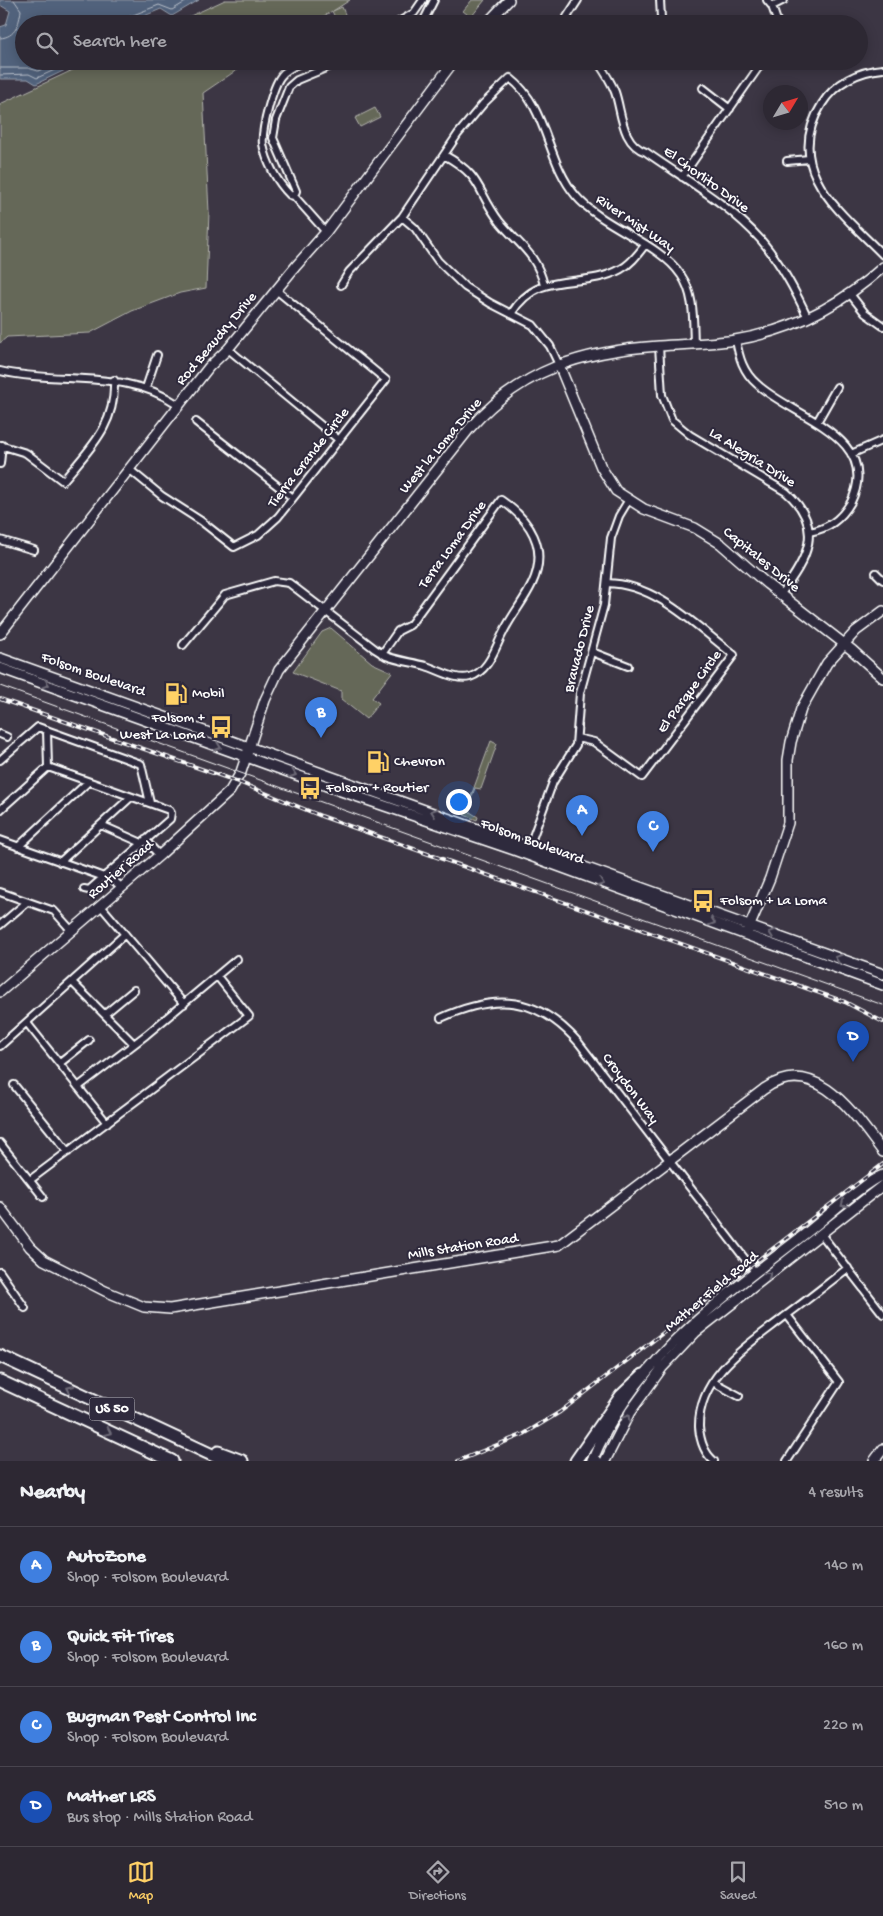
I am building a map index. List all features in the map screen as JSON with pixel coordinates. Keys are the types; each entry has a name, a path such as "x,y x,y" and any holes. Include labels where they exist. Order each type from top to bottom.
{"highway":[{"name":"US 50","path":"0,1356 225,1461"},
{"path":"576,1461 621,1396 643,1375"},
{"name":"US 50","path":"0,1382 172,1461"},
{"path":"130,1417 242,1461"}],"street":[{"path":"411,15 423,0"},
{"path":"426,15 434,0"},
{"path":"495,15 509,0"},
{"path":"568,15 578,0"},
{"path":"660,0 660,15"},
{"path":"767,0 772,6 775,15"},
{"path":"772,6 784,0"},
{"path":"883,69 853,77 838,86 824,100 810,130 809,159 815,179 826,197 883,255"},
{"path":"288,70 280,76 263,137 263,146 278,183 290,195 294,196 326,232"},
{"path":"294,196 296,191 273,138 276,120 289,87 297,80 321,70"},
{"name":"Rod Beaudry Drive","path":"0,634 208,367 228,349 326,232 447,70"},
{"name":"El Chorlito Drive","path":"603,70 612,84 623,124 632,142 638,149 646,152 738,218 760,238 787,276 808,318"},
{"path":"682,177 757,70"},
{"name":"River Mist Way","path":"341,285 349,272 402,216 470,119 510,78 524,90 534,106 557,167 577,197 594,213 645,245 676,268 686,282 691,298 694,345"},
{"path":"703,88 730,109"},
{"path":"444,155 472,174 494,214 534,259 544,285"},
{"path":"787,161 809,159"},
{"path":"402,216 415,228 451,274 480,297 533,325 550,346 559,365"},
{"path":"511,314 523,297 544,285 612,274 629,264 645,245"},
{"name":"West la Loma Drive","path":"247,758 265,700 279,670 480,417 521,383 559,365 596,353 736,340 770,332 808,318 850,294 883,267"},
{"name":"Tierra Grande Circle","path":"129,469 162,496 201,521 234,547 267,529 293,498 386,380 276,290"},
{"path":"850,294 865,313 883,326"},
{"path":"736,340 740,359 752,379 766,392 838,436 852,454 856,478 852,500 835,521 822,529 809,532"},
{"name":"La Alegria Drive","path":"659,346 662,395 672,420 690,435 786,492 800,506 809,532 810,543 805,560 780,595"},
{"path":"228,349 340,440"},
{"path":"146,388 157,355"},
{"name":"Capitales Drive","path":"559,365 604,475 616,490 628,501 711,537 883,678"},
{"path":"0,371 49,379 114,380 146,388 179,405"},
{"path":"0,464 1,445 26,453 63,481 100,436 108,423 114,403 114,380"},
{"path":"817,422 837,387"},
{"path":"196,422 293,498"},
{"path":"852,454 883,440"},
{"name":"Terra Loma Drive","path":"183,645 225,595 274,581 289,583 382,654 468,678 476,674 495,654 503,633 532,585 537,572 536,542 531,529 518,512 501,500 410,625 398,631 382,654"},
{"name":"Bravado Drive","path":"528,851 553,782 572,754 577,738 580,693 592,652 607,583 612,538 619,516 628,501"},
{"path":"0,540 34,550"},
{"path":"876,573 883,580"},
{"name":"El Parque Circle","path":"577,738 594,742 642,777 734,656 656,596 616,583 607,583"},
{"path":"748,930 770,878 788,823 788,760 795,726 816,681 827,663 861,626 883,611"},
{"path":"592,652 628,666"},
{"name":"Folsom Boulevard","path":"0,658 380,792 528,851"},
{"name":"Folsom Boulevard","path":"0,668 338,790 528,851 748,930 883,974"},
{"path":"105,705 112,703 134,710 146,708"},
{"path":"0,760 38,727 141,764 150,804"},
{"path":"46,730 48,767"},
{"path":"0,734 7,737"},
{"name":"Routier Road","path":"0,992 159,856 230,791 240,776 247,758"},
{"path":"48,767 169,810 172,816 89,890 84,889"},
{"path":"0,810 48,767"},
{"path":"18,847 88,782"},
{"path":"338,790 350,790 373,796 380,792"},
{"path":"60,862 131,797"},
{"path":"101,824 144,842 159,856"},
{"path":"0,840 60,862 106,875 122,888"},
{"path":"0,892 54,911 72,932"},
{"path":"0,925 27,902"},
{"path":"101,906 184,1004"},
{"name":"Folsom Boulevard","path":"748,930 883,985"},
{"path":"0,1046 125,934"},
{"path":"78,1087 184,1004 236,959"},
{"path":"30,1180 249,1016 217,976"},
{"path":"72,982 134,1044"},
{"path":"105,1014 134,990"},
{"name":"Croydon Way","path":"441,1018 467,1007 503,1002 524,1004 547,1015 569,1032 754,1272"},
{"path":"27,1023 107,1123"},
{"path":"60,1064 89,1040"},
{"name":"Mills Station Road","path":"0,1207 30,1247 44,1260 105,1291 144,1307 170,1309 559,1245 770,1085 794,1079 816,1082 830,1090 847,1107 883,1152"},
{"path":"14,1085 68,1152"},
{"path":"0,1143 43,1197"},
{"name":"Mather Field Road","path":"593,1461 604,1434 643,1375 690,1325 754,1272 883,1175"},
{"name":"Mather Field Road","path":"605,1461 630,1412 674,1355 702,1327 883,1185"},
{"path":"821,1234 883,1314"},
{"path":"714,1461 703,1449 699,1429 701,1407 714,1382 732,1358 848,1268"},
{"path":"702,1327 705,1319 748,1284 754,1272"},
{"path":"1,1274 25,1308"},
{"path":"787,1461 839,1382 788,1315"},
{"path":"714,1382 740,1396"},
{"path":"874,1461 883,1449"}],"green space":[{"path":"225,0 350,0 333,11 342,7 345,15 334,15 332,11 326,15 192,15"},
{"path":"472,0 485,0 473,15 468,15 463,11"},
{"path":"73,70 237,70 203,93 209,212 206,288 180,293 132,311 90,333 7,337 0,343 0,104"},
{"path":"375,108 380,117 360,127 355,118"},
{"path":"331,628 372,663 392,672 372,698 379,703 366,719 341,699 341,691 293,672 322,632"},
{"path":"491,741 497,744 481,789 475,788 469,805 470,812 478,817 477,820 464,815"}],"water":[{"path":"0,0 199,0 174,15 161,9 147,15 15,15 15,70 65,70 36,84 28,79 0,79 0,27 6,25 10,11 0,5"}],"tram line":[{"path":"0,686 883,1005"}],"railway":[{"path":"0,699 236,781 321,816 845,1002 883,1022"},
{"path":"458,1461 524,1434 560,1412 883,1164"}],"place":[{"name":"Mobil","path":"176,694"},
{"name":"Folsom + West La Loma","path":"221,727"},
{"name":"Quick Fit Tires","path":"321,738"},
{"name":"Chevron","path":"378,762"},
{"name":"Folsom + Routier","path":"310,788"},
{"name":"AutoZone","path":"582,836"},
{"name":"Bugman Pest Control Inc","path":"653,852"},
{"name":"Folsom + La Loma","path":"703,901"},
{"name":"Mather LRS","path":"853,1062"}]}
